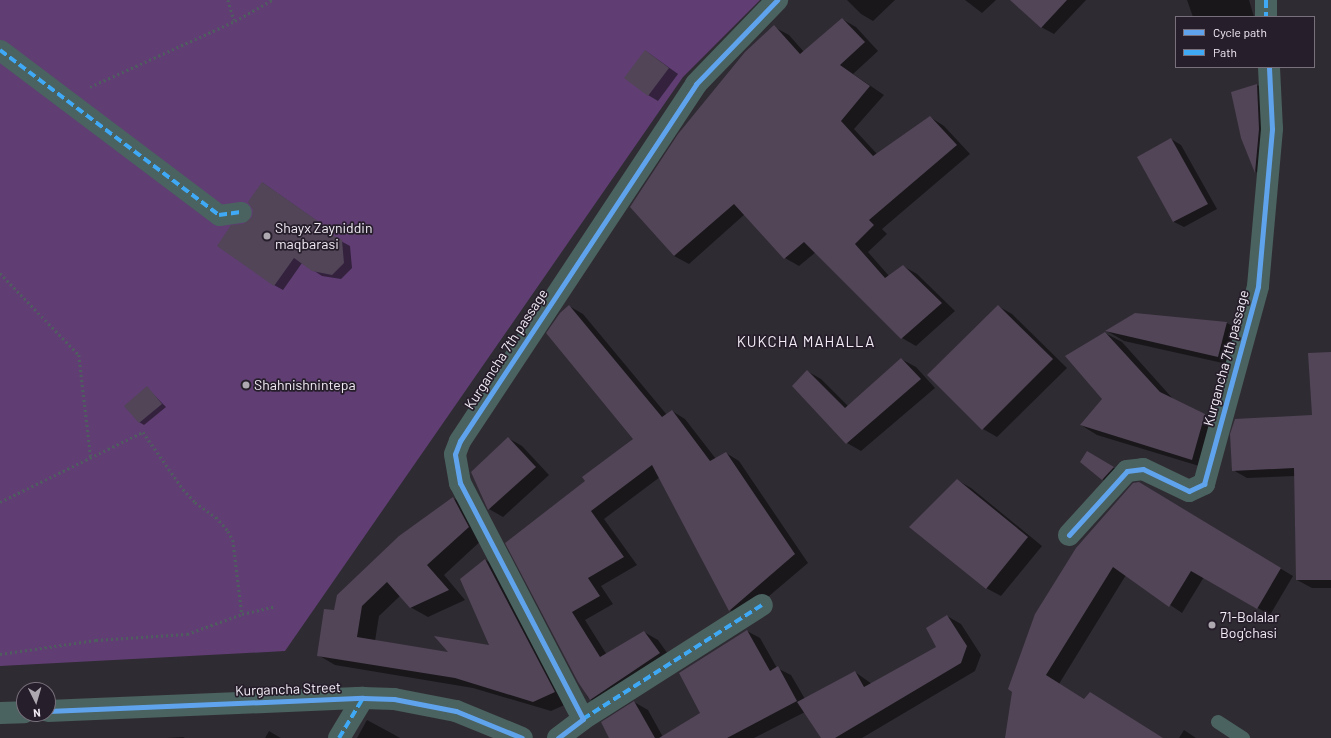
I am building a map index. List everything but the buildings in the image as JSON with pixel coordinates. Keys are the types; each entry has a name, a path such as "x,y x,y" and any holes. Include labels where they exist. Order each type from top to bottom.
{"street":[{"name":"Kurgancha 7th passage","path":"583,719 460,482 455,454 468,428 696,84 777,0"},
{"path":"1266,0 1266,16"},
{"path":"0,50 63,99 219,215 241,212"},
{"name":"Kurgancha 7th passage","path":"1069,534 1127,470 1143,469 1189,491 1204,484 1258,286 1272,129 1269,68"},
{"path":"558,738 583,719 762,605"},
{"path":"339,738 363,698"},
{"name":"Kurgancha Street","path":"56,711 363,698 424,703 456,711 522,738"},
{"path":"0,713 16,712"}],"lane":[{"path":"1218,722 1243,738"}],"path":[{"path":"228,0 234,21"},
{"path":"63,99 234,21 272,0"},
{"path":"0,272 79,355 91,458"},
{"path":"0,502 143,432 183,489 195,502 216,517 228,531 233,540 242,614"},
{"path":"0,654 96,640 187,634 242,614 273,607"}],"shaded area":[{"path":"0,0 760,0 683,77 285,651 0,666"}],"marked path":[{"path":"1266,0 1266,16"},
{"path":"0,50 219,215 241,212"},
{"path":"583,719 762,605"},
{"path":"339,738 363,698"}],"cycle path":[{"path":"558,738 583,719 460,483 455,454 460,441 696,84 777,0"},
{"path":"1069,535 1127,471 1143,469 1189,491 1204,484 1258,286 1272,129 1269,68"},
{"path":"56,711 363,698 394,699 456,711 522,738"}],"place":[{"name":"Shayx Zayniddin maqbarasi","path":"267,236"},
{"name":"Shahnishnintepa","path":"246,385"},
{"name":"71-Bolalar Bog'chasi","path":"1212,625"}],"district":[{"name":"KUKCHA MAHALLA","path":"806,342"}]}
